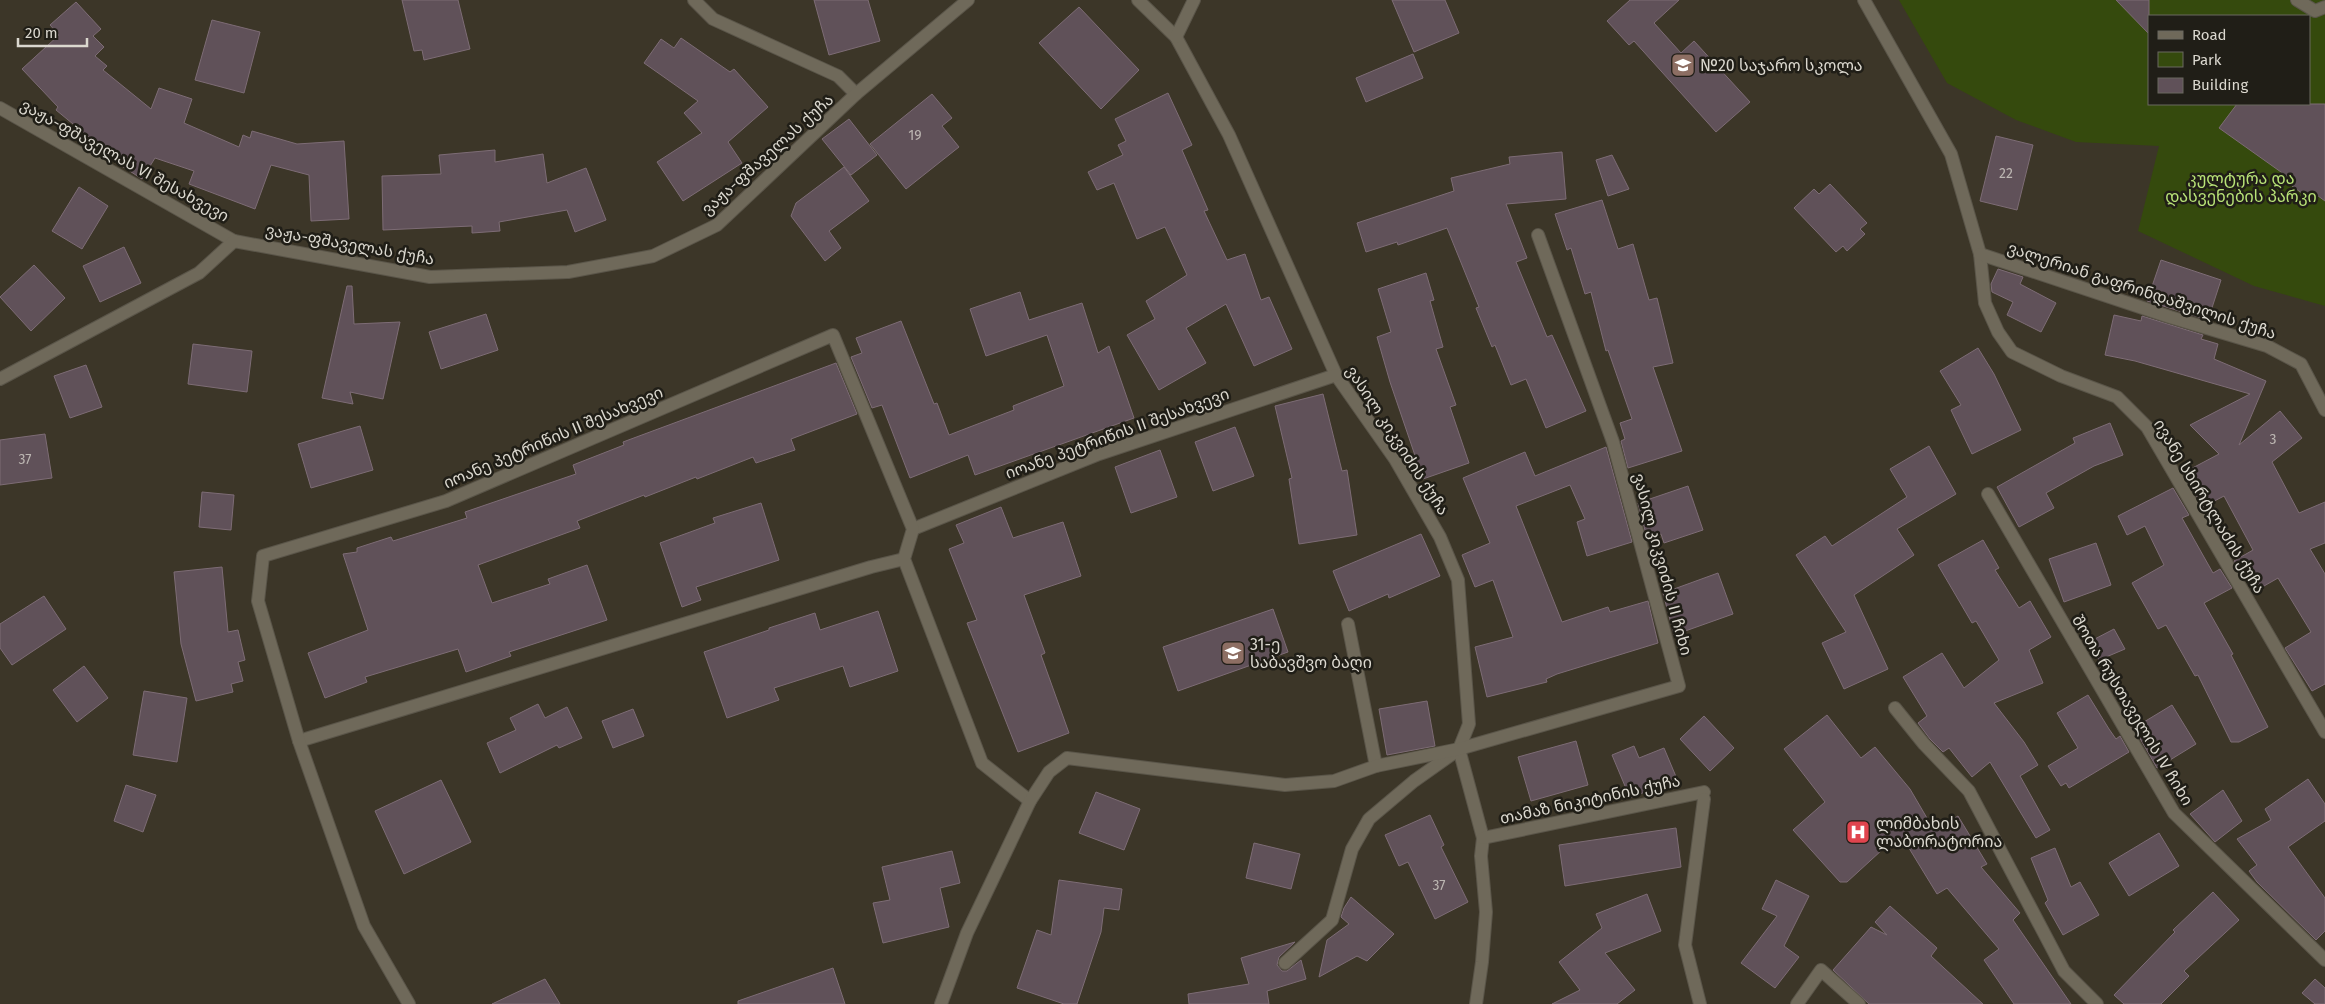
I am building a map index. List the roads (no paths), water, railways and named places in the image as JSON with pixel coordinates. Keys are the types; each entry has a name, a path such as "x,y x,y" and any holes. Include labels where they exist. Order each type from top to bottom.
{"street":[{"path":"694,0 712,20 838,76 856,94"},
{"name":"ვაჟა-ფშაველას ქუჩა","path":"234,240 430,277 568,272 653,256 717,225 856,94 968,0"},
{"name":"ვასილ კიკვიძის ქუჩა","path":"1138,0 1176,37 1229,135 1336,375 1395,459 1440,537 1458,580 1470,724 1459,749"},
{"path":"1176,37 1194,0"},
{"name":"ივანე სხირტლაძის ქუჩა","path":"1864,0 1951,154 1980,254 1986,303 1998,332 2012,352 2061,376 2118,397 2147,427 2325,732"},
{"path":"2297,0 2315,11 2325,7"},
{"name":"ვაჟა-ფშაველას VI შესახვევი","path":"0,108 234,240"},
{"name":"ვასილ კიკვიძის II ჩიხი","path":"1459,749 1679,686 1613,442 1538,235"},
{"path":"0,379 199,273 234,240"},
{"name":"ვალერიან გაფრინდაშვილის ქუჩა","path":"1980,254 2170,318 2267,346 2301,364 2325,410"},
{"name":"იოანე პეტრიწის II შესახვევი","path":"409,1004 364,926 299,742 258,601 263,556 446,501 834,335 913,529 1099,454 1336,375"},
{"name":"შოთა რუსთაველის IV ჩიხი","path":"1988,494 2174,813 2325,960"},
{"path":"913,529 904,559 982,763 1030,801"},
{"path":"299,742 871,567 904,559"},
{"path":"1348,624 1376,766"},
{"path":"1895,708 1924,744 1969,791 2064,971 2097,1004"},
{"path":"940,1004 967,933 1030,801 1049,772 1067,758 1285,785 1334,781 1376,766 1459,749"},
{"path":"1459,749 1483,838 1481,856 1486,912 1476,1004"},
{"path":"1285,963 1332,920 1352,849 1369,820 1414,781 1459,749"},
{"name":"თამაზ ნიკიტინის ქუჩა","path":"1483,838 1704,795 1685,944 1700,1004"},
{"path":"1797,1004 1821,970 1859,1004"}],"place":[{"name":"№20 საჯარო სკოლა","path":"1683,65"},
{"name":"31-ე საბავშვო ბაღი","path":"1233,653"},
{"name":"ლიმბახის ლაბორატორია","path":"1858,832"}],"park label":[{"name":"კულტურა და დასვენების პარკი","path":"2241,187"}]}
